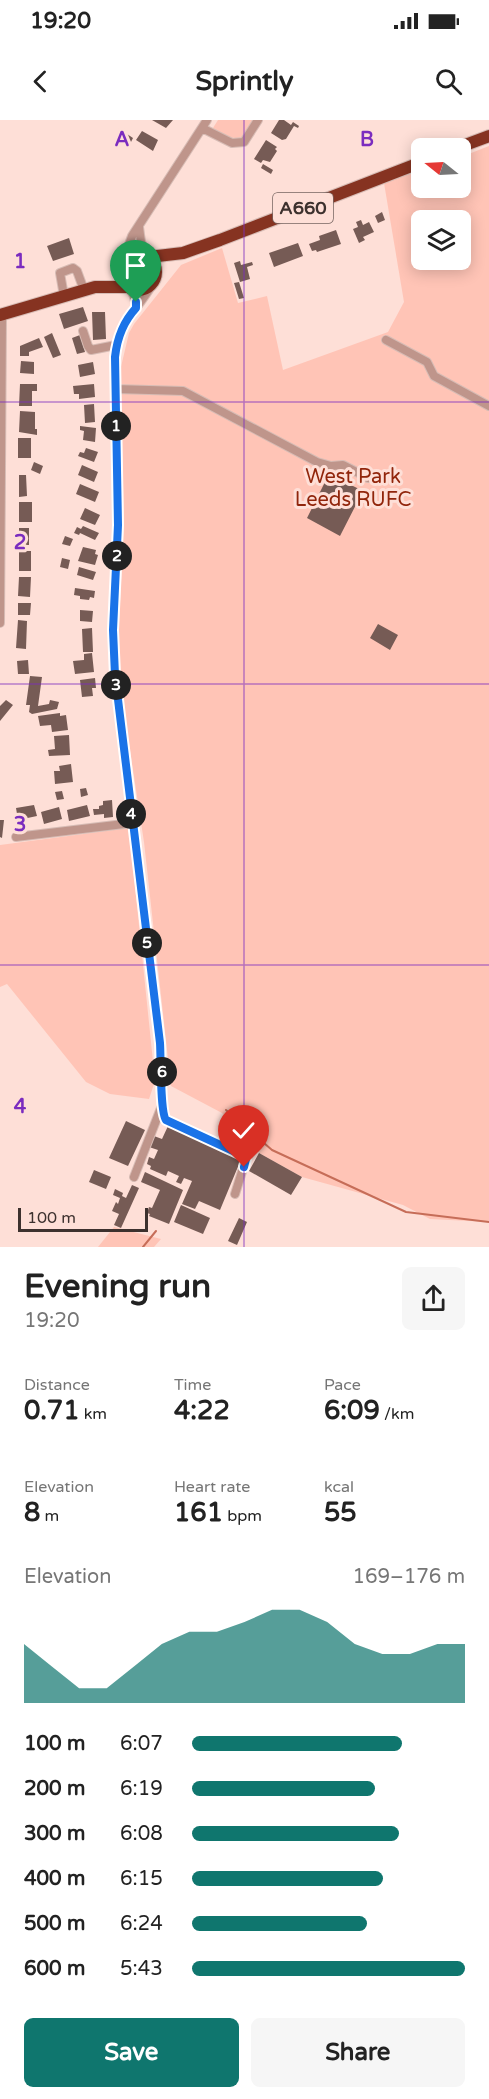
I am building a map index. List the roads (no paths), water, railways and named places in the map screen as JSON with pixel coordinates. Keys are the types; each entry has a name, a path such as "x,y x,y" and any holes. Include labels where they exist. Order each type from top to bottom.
{"highway":[{"path":"471,143 489,136"},
{"name":"A660","path":"148,257 183,253 411,166"},
{"name":"A660","path":"157,272 183,253"},
{"path":"1,315 90,288 128,288 141,291 152,285 157,272 156,267 148,257 131,255 90,288"},
{"path":"122,264 121,278 128,288"}],"street":[{"path":"122,264 132,236 205,124 232,143 244,142 258,120"},
{"path":"139,227 141,242 148,257"},
{"path":"64,296 60,273 73,268 90,288"},
{"path":"152,285 141,304 125,323 116,345 118,525 113,630 115,675 160,1043 163,1115 166,1120 244,1156 246,1159 235,1194"},
{"path":"128,288 134,296 136,308"},
{"path":"0,622 1,315"},
{"path":"83,331 91,350 116,345"},
{"path":"386,340 427,362 434,376 489,406"},
{"path":"115,389 183,391 317,462 331,466 343,465 368,478"},
{"path":"16,837 132,823"},
{"path":"134,1177 162,1105"}],"waterway":[{"path":"226,1110 272,1150 406,1212 489,1222"},
{"path":"143,1247 156,1231"}],"park label":[{"name":"West Park Leeds RUFC","path":"353,488"}]}
